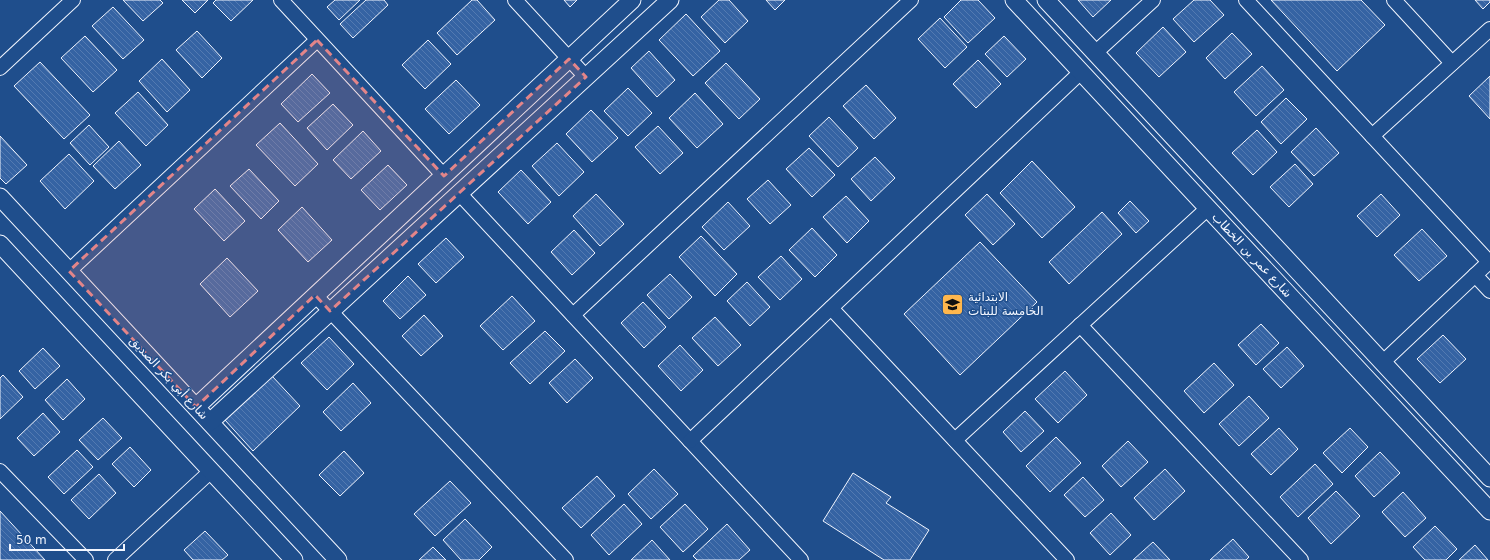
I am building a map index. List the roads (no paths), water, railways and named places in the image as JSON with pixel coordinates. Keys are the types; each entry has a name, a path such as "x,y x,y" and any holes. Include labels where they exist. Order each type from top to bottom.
{"street":[{"path":"0,68 73,0"},
{"path":"281,0 444,176"},
{"path":"515,0 586,77"},
{"path":"196,407 632,0"},
{"path":"210,422 670,0"},
{"path":"574,315 911,0"},
{"name":"شارع عمر بن الخطاب","path":"1014,0 1490,511"},
{"name":"شارع عمر بن الخطاب","path":"1046,0 1490,478"},
{"path":"1095,53 1153,0"},
{"path":"1246,0 1490,261 1383,362"},
{"path":"1394,0 1452,63"},
{"path":"1372,136 1490,29"},
{"path":"69,271 318,40"},
{"path":"690,441 1081,72"},
{"path":"459,193 801,560"},
{"name":"شارع أبي بكر الصديق","path":"0,196 338,560"},
{"path":"955,440 1208,208"},
{"path":"0,244 294,560"},
{"path":"1474,275 1490,291"},
{"path":"315,295 566,560"},
{"path":"831,308 1067,560"},
{"path":"1080,325 1301,560"},
{"path":"0,471 86,560"},
{"path":"115,560 211,471"}],"place":[{"name":"الابتدائية الخامسة للبنات","path":"953,304"}]}
